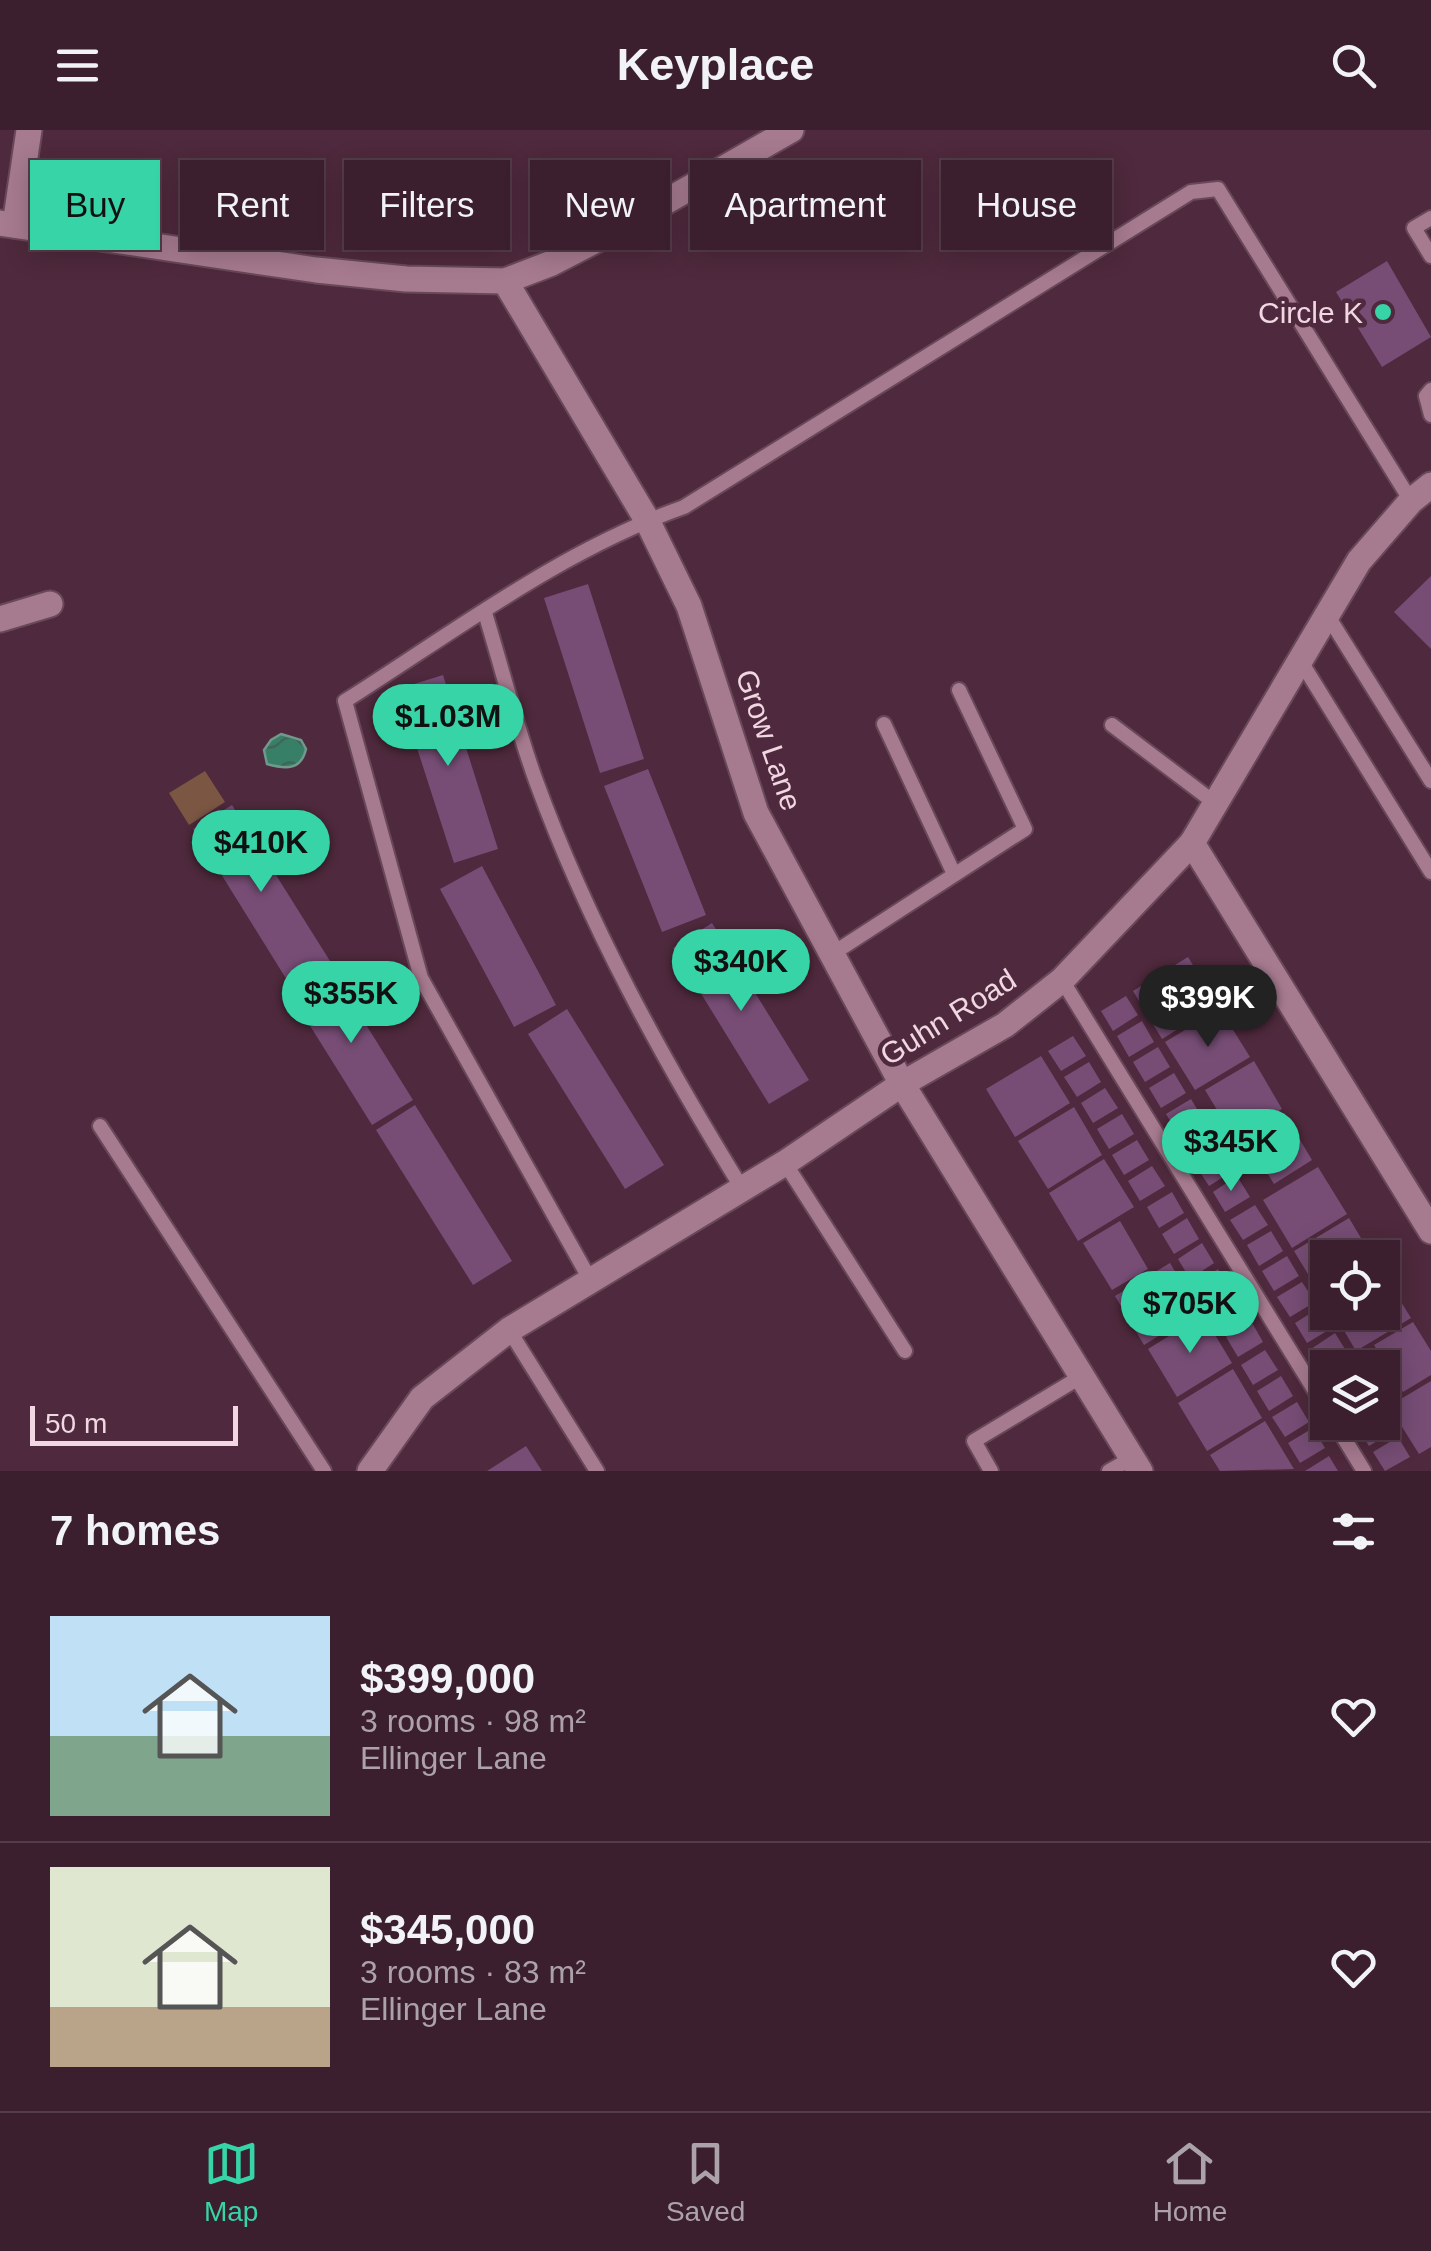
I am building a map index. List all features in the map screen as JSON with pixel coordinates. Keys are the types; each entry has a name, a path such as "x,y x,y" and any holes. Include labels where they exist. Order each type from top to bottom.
{"street":[{"path":"29,130 8,224 316,270 505,281 552,263 610,233 791,130"},
{"name":"Grow Lane","path":"505,281 647,520 689,606 756,813 902,1084 1082,1376 1127,1467"},
{"name":"Guhn Road","path":"370,1471 422,1398 509,1330 785,1164 902,1084 1005,1026 1062,980 1192,843 1359,561 1421,493"},
{"path":"0,619 50,604"},
{"path":"1192,843 1431,1230"}],"lane":[{"path":"592,1282 421,978 344,701 594,546 684,507 1191,192 1218,189 1421,493"},
{"path":"1431,218 1414,228 1431,256"},
{"path":"1431,390 1426,396 1431,415"},
{"path":"484,612 536,780 579,884 624,980 743,1190"},
{"path":"1326,612 1430,775"},
{"path":"1300,660 1431,872"},
{"path":"832,954 1025,829 959,690"},
{"path":"884,724 954,874"},
{"path":"1112,726 1215,804"},
{"path":"1062,980 1310,1383"},
{"path":"100,1126 324,1471"},
{"path":"785,1164 905,1352"},
{"path":"509,1330 597,1471"},
{"path":"991,1471 974,1441 1082,1376"},
{"path":"1345,1440 1364,1471"}],"shaded area":[{"path":"205,771 225,802 189,825 169,793"}],"water":[{"path":"281,734 301,740 306,749 296,765 267,764 264,750"}],"building":[{"name":"Circle K","path":"1387,261 1431,337 1382,367 1336,292"},
{"path":"1431,576 1431,649 1394,612"},
{"path":"588,584 644,759 600,773 544,598"},
{"path":"443,675 498,849 454,863 398,689"},
{"path":"648,769 706,915 662,932 604,786"},
{"path":"232,805 330,961 290,985 193,829"},
{"path":"482,866 556,1005 514,1027 440,889"},
{"path":"712,923 809,1080 769,1104 673,948"},
{"path":"1188,957 1217,1005 1162,1039 1133,991"},
{"path":"330,967 413,1100 372,1125 289,992"},
{"path":"1126,996 1138,1015 1113,1031 1101,1011"},
{"path":"567,1009 664,1165 625,1189 528,1034"},
{"path":"1220,1009 1250,1057 1195,1090 1165,1042"},
{"path":"1142,1021 1154,1042 1129,1057 1117,1036"},
{"path":"1073,1036 1086,1056 1061,1071 1048,1051"},
{"path":"1158,1047 1170,1067 1145,1082 1133,1062"},
{"path":"1041,1056 1070,1103 1015,1137 986,1089"},
{"path":"1254,1061 1282,1109 1234,1138 1205,1090"},
{"path":"1089,1062 1101,1082 1077,1097 1064,1077"},
{"path":"1174,1073 1186,1093 1161,1108 1149,1088"},
{"path":"1105,1088 1118,1108 1093,1123 1081,1103"},
{"path":"1191,1099 1203,1119 1178,1134 1166,1114"},
{"path":"415,1105 512,1261 473,1285 376,1130"},
{"path":"1074,1107 1102,1155 1048,1189 1018,1141"},
{"path":"1284,1113 1312,1160 1274,1184 1245,1137"},
{"path":"1122,1114 1134,1134 1109,1149 1097,1129"},
{"path":"1207,1125 1219,1145 1194,1160 1182,1140"},
{"path":"1137,1140 1149,1160 1124,1175 1112,1155"},
{"path":"1221,1151 1233,1171 1209,1186 1196,1166"},
{"path":"1104,1159 1134,1207 1078,1241 1049,1193"},
{"path":"1152,1166 1165,1186 1140,1201 1128,1181"},
{"path":"1318,1167 1347,1214 1292,1248 1263,1200"},
{"path":"1237,1176 1250,1197 1225,1212 1213,1192"},
{"path":"1172,1192 1184,1213 1159,1228 1147,1207"},
{"path":"1255,1205 1268,1225 1243,1240 1230,1220"},
{"path":"1187,1218 1199,1239 1174,1254 1162,1234"},
{"path":"1349,1218 1362,1240 1312,1240"},
{"path":"1120,1221 1148,1269 1112,1290 1083,1243"},
{"path":"1271,1231 1283,1251 1259,1266 1247,1245"},
{"path":"1310,1241 1310,1277 1294,1251"},
{"path":"1202,1243 1214,1263 1190,1279 1178,1259"},
{"path":"1287,1256 1299,1276 1274,1291 1262,1271"},
{"path":"1170,1263 1199,1311 1144,1345 1115,1296"},
{"path":"1218,1269 1230,1290 1205,1305 1193,1285"},
{"path":"1302,1282 1310,1294 1310,1305 1290,1317 1277,1297"},
{"path":"1235,1296 1247,1316 1222,1331 1210,1311"},
{"path":"1400,1300 1411,1318 1400,1325"},
{"path":"1310,1314 1310,1330 1329,1330 1307,1343 1295,1323"},
{"path":"1203,1315 1232,1363 1177,1397 1148,1349"},
{"path":"1251,1321 1263,1342 1238,1357 1226,1337"},
{"path":"1413,1322 1431,1351 1431,1375 1403,1392 1400,1350 1377,1350 1374,1345"},
{"path":"1344,1330 1391,1330 1358,1350"},
{"path":"1335,1333 1346,1350 1312,1350"},
{"path":"1265,1350 1278,1370 1253,1385 1241,1365"},
{"path":"1233,1369 1262,1418 1207,1451 1178,1403"},
{"path":"1281,1376 1293,1396 1269,1411 1257,1391"},
{"path":"1431,1381 1431,1447 1419,1454 1400,1424 1400,1399"},
{"path":"1297,1402 1309,1422 1285,1437 1272,1417"},
{"path":"1265,1421 1294,1469 1220,1471 1210,1455"},
{"path":"1310,1430 1310,1440 1320,1440 1325,1448 1300,1463 1288,1443"},
{"path":"1400,1440 1410,1457 1385,1471 1373,1452"},
{"path":"526,1446 542,1471 487,1471"},
{"path":"1329,1456 1338,1471 1305,1471"}],"place":[{"name":"Circle K","path":"1383,312"}]}
